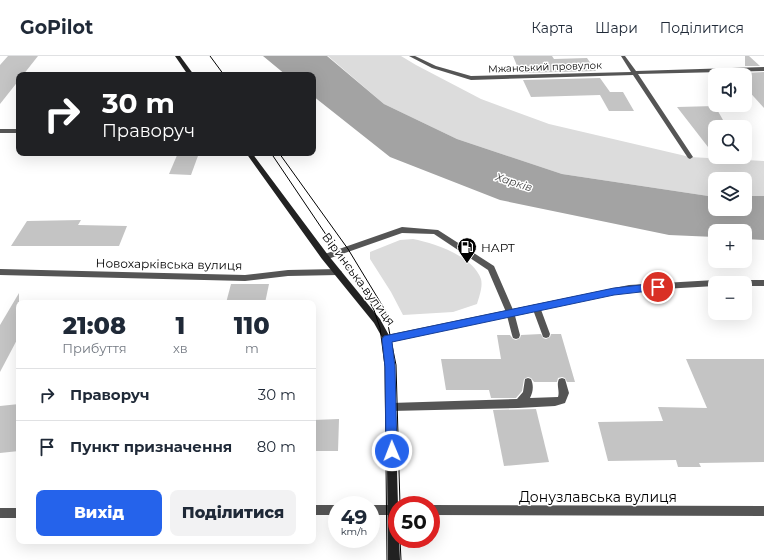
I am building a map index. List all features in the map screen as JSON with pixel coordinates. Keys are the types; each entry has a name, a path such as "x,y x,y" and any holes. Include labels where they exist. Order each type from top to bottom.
{"main road":[{"path":"177,56 189,72"},
{"name":"Віринська вулиця","path":"251,156 325,256 377,321 387,339 390,367 394,496"},
{"name":"Віринська вулиця","path":"394,548 394,560"}],"street":[{"name":"Мжанський провулок","path":"411,56 434,67 471,78 764,69"},
{"path":"623,56 690,157"},
{"path":"0,131 16,131"},
{"path":"325,256 402,230 435,232 491,268 510,312 516,335"},
{"name":"Новохарківська вулиця","path":"0,272 245,278 288,273 338,272"},
{"path":"387,339 629,288 708,283"},
{"path":"752,283 764,283"},
{"path":"536,307 546,334"},
{"path":"518,404 526,397 529,391 528,382"},
{"path":"391,407 555,402 562,400 564,393 562,382"},
{"path":"316,510 328,510"},
{"name":"Донузлавська вулиця","path":"440,510 764,511"},
{"path":"0,513 16,513"}],"shaded area":[{"path":"328,56 401,56 481,99 549,124 690,157 708,158 708,164 752,164 752,160 764,161 764,196 752,196 752,172 708,172 708,196 562,174 457,139 384,104"},
{"path":"413,239 442,247 462,257 477,271 481,279 481,289 477,304 453,312 403,315 391,292 370,259 370,252 400,240"}],"water":[{"name":"Харків","path":"263,56 327,56 384,104 457,139 562,174 708,196 708,216 752,216 752,196 764,196 764,240 752,239 752,224 708,224 708,237 669,235 500,200 390,157 316,98 316,72 282,72"}],"building":[{"path":"8,56 38,56 25,72 16,72 16,84 0,104 0,65"},
{"path":"513,56 552,56 554,59 587,58 596,71 520,73"},
{"path":"745,56 749,56 760,66 745,66"},
{"path":"764,72 764,108 752,95 752,73"},
{"path":"600,78 610,92 623,92 634,111 609,111 600,95 531,97 523,80"},
{"path":"708,106 708,112 718,112 723,120 708,120 708,147 677,107"},
{"path":"177,156 198,156 191,175 169,174"},
{"path":"81,220 78,225 127,226 119,246 11,246 27,221"},
{"path":"231,284 269,284 266,300 227,300"},
{"path":"19,293 19,300 16,300 16,342 0,372 0,325"},
{"path":"541,334 543,338 546,339 550,337 551,334 561,334 575,382 567,382 565,378 562,377 558,378 557,382 534,382 528,377 524,379 522,391 516,398 491,398 489,390 446,390 441,359 501,359 497,335 510,335 516,340 520,338 521,335"},
{"path":"686,359 764,359 764,462 699,463 701,467 678,467 676,460 608,461 598,422 663,421 658,407 707,408"},
{"path":"16,404 16,451 0,453 0,406"},
{"path":"536,409 549,462 504,466 493,410"},
{"path":"339,419 338,451 316,451 316,420"}],"tram line":[{"path":"210,56 222,72"},
{"path":"273,156 364,291 374,310 380,328 385,366 387,560"},
{"path":"281,156 348,249 385,310 396,365 400,496"},
{"path":"400,548 401,560"}],"place":[{"name":"НАРТ","path":"467,264"}],"route":[{"path":"392,451 390,367 387,339 629,288 658,287"}]}
